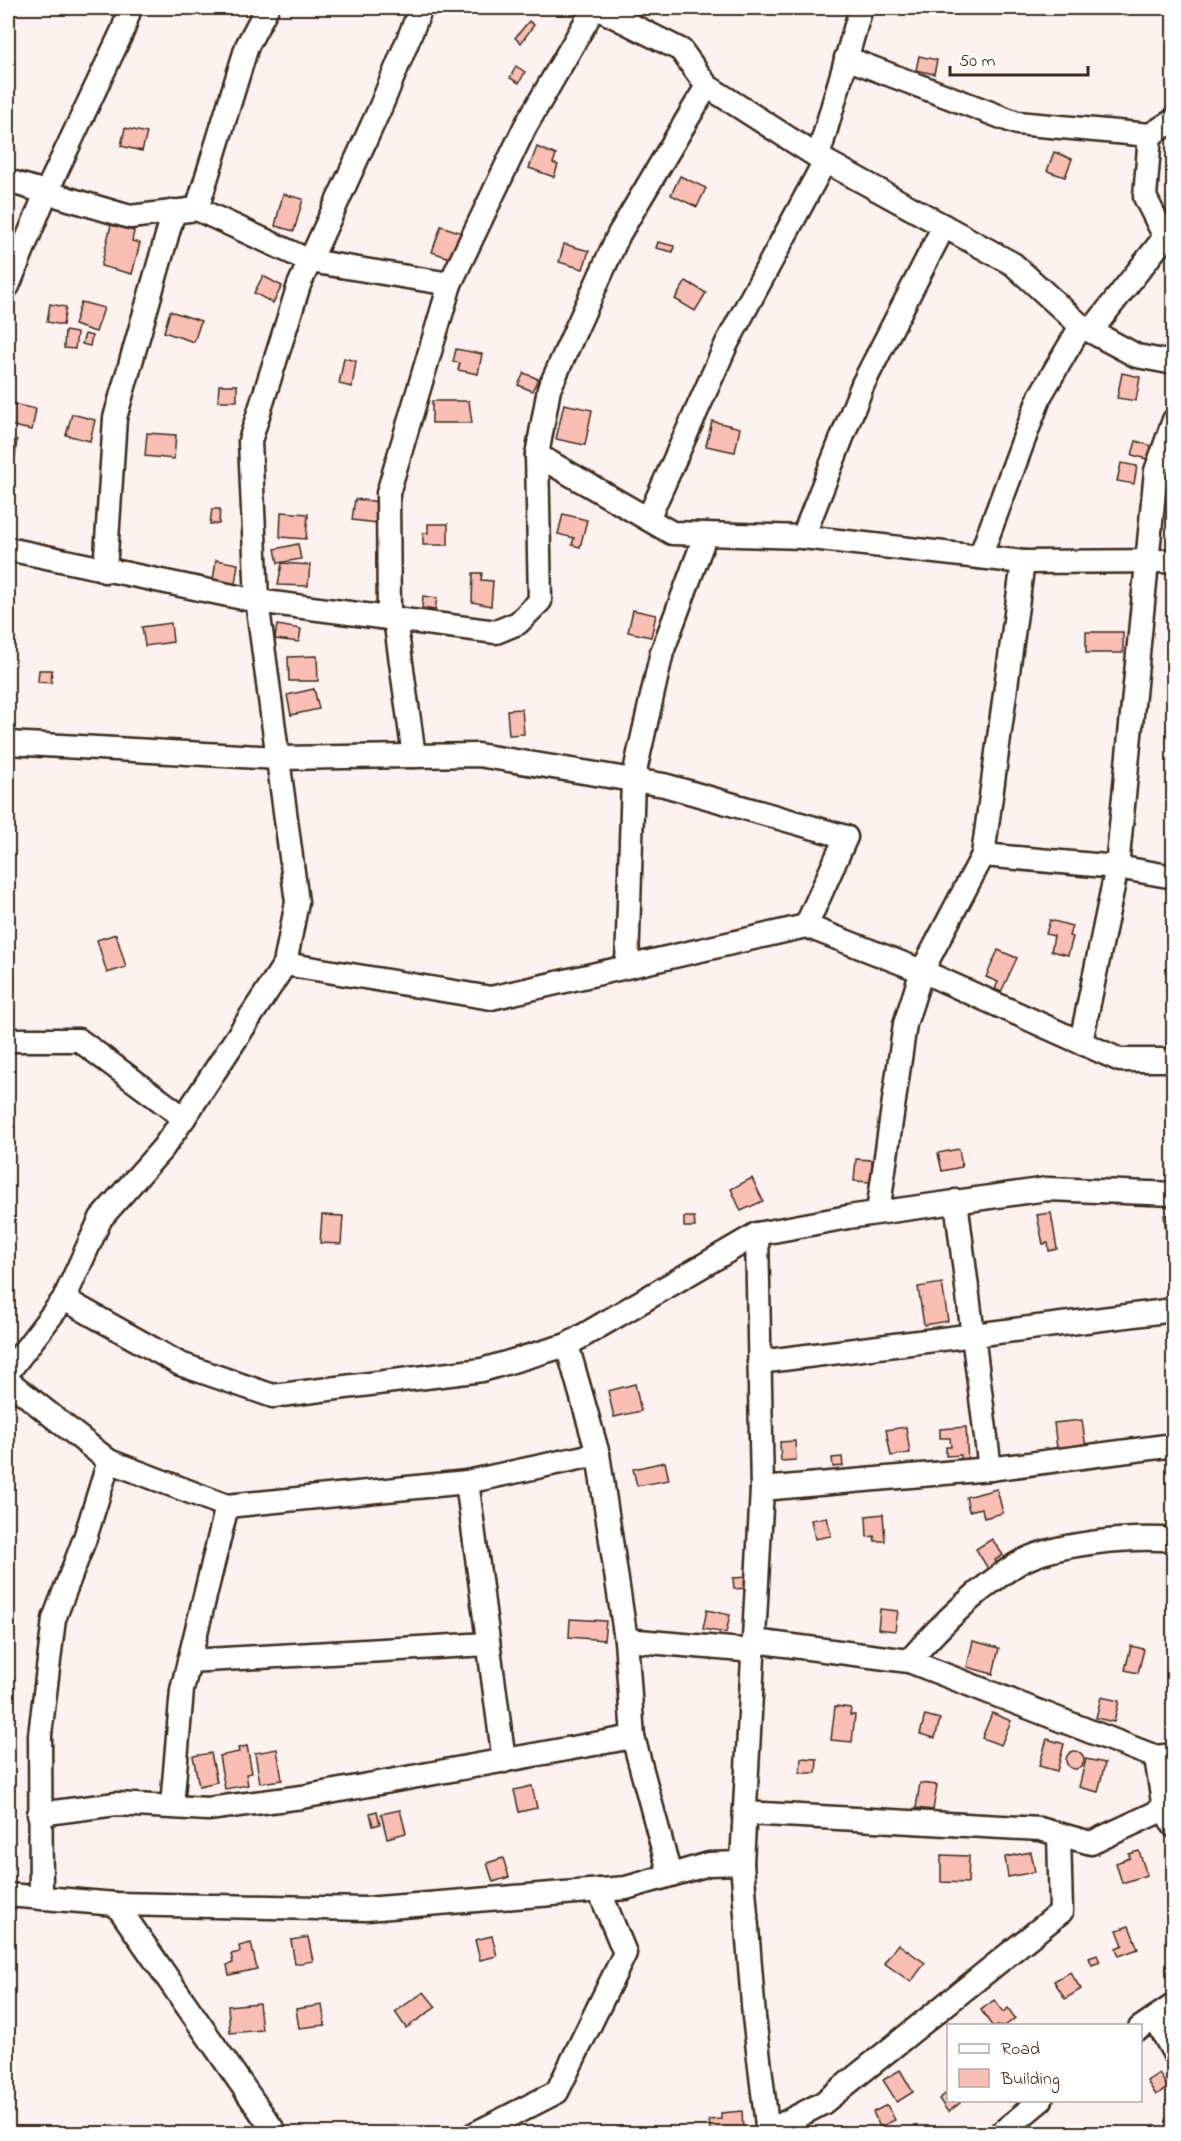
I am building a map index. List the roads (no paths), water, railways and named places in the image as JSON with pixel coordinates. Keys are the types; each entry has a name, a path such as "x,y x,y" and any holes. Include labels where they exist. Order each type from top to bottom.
{"street":[{"path":"8,286 46,193 123,30 130,8"},
{"path":"197,209 247,46 267,8"},
{"path":"8,1372 64,1299 101,1218 163,1148 285,964 297,902 257,601 250,441 299,285 381,106 421,8"},
{"path":"414,756 392,619 388,493 450,284 525,127 595,8 681,50 707,86 822,159 1013,264 1086,328 1137,356 1173,363"},
{"path":"648,519 727,343 822,159 846,58 861,8"},
{"path":"846,58 1017,123 1150,135 1173,120"},
{"path":"8,549 257,601 496,632 518,623 540,601 537,455 549,388 615,244 707,86"},
{"path":"980,557 1040,396 1086,328 1169,237 1145,197 1150,135"},
{"path":"8,181 130,217 197,209 310,261 450,284"},
{"path":"105,571 115,418 174,211"},
{"path":"803,537 863,384 944,226"},
{"path":"1081,1042 1117,867 1156,471 1173,420"},
{"path":"537,455 672,533 803,537 1023,562 1173,561"},
{"path":"627,966 633,780 662,652 706,534"},
{"path":"878,1212 904,1024 922,971 983,855 1023,562"},
{"path":"8,743 278,758 478,755 664,785 846,837 806,926"},
{"path":"983,855 1117,867 1173,878"},
{"path":"285,964 491,998 806,926 922,971 1120,1060 1173,1060"},
{"path":"8,1040 79,1040 184,1118"},
{"path":"64,1299 180,1364 273,1396 482,1370 567,1345 757,1234 878,1212 1047,1189 1173,1194"},
{"path":"956,1201 990,1469"},
{"path":"757,1234 762,1489 742,1863 754,2017 767,2133 823,2103 1060,1912 1059,1834"},
{"path":"759,1362 1173,1310"},
{"path":"567,1345 598,1454 626,1640 633,1737 670,1875"},
{"path":"8,1381 109,1461 227,1506 467,1482 598,1454"},
{"path":"762,1489 990,1469 1173,1445"},
{"path":"41,1898 40,1735 54,1619 85,1538 109,1461"},
{"path":"467,1482 504,1761"},
{"path":"172,1806 182,1690 227,1506"},
{"path":"909,1661 944,1620 1019,1563 1079,1543 1173,1540"},
{"path":"626,1640 754,1646 909,1661 1165,1756 1169,1818 1091,1843 1040,1828 745,1813"},
{"path":"189,1661 488,1644"},
{"path":"39,1814 116,1804 208,1809 279,1800 633,1737"},
{"path":"8,1895 116,1904 366,1909 626,1888 709,1864 742,1863"},
{"path":"474,2133 557,2092 625,1953 599,1890"},
{"path":"116,1904 276,2133"},
{"path":"1156,2017 1173,2053"},
{"path":"1000,2133 1039,2102"}]}
